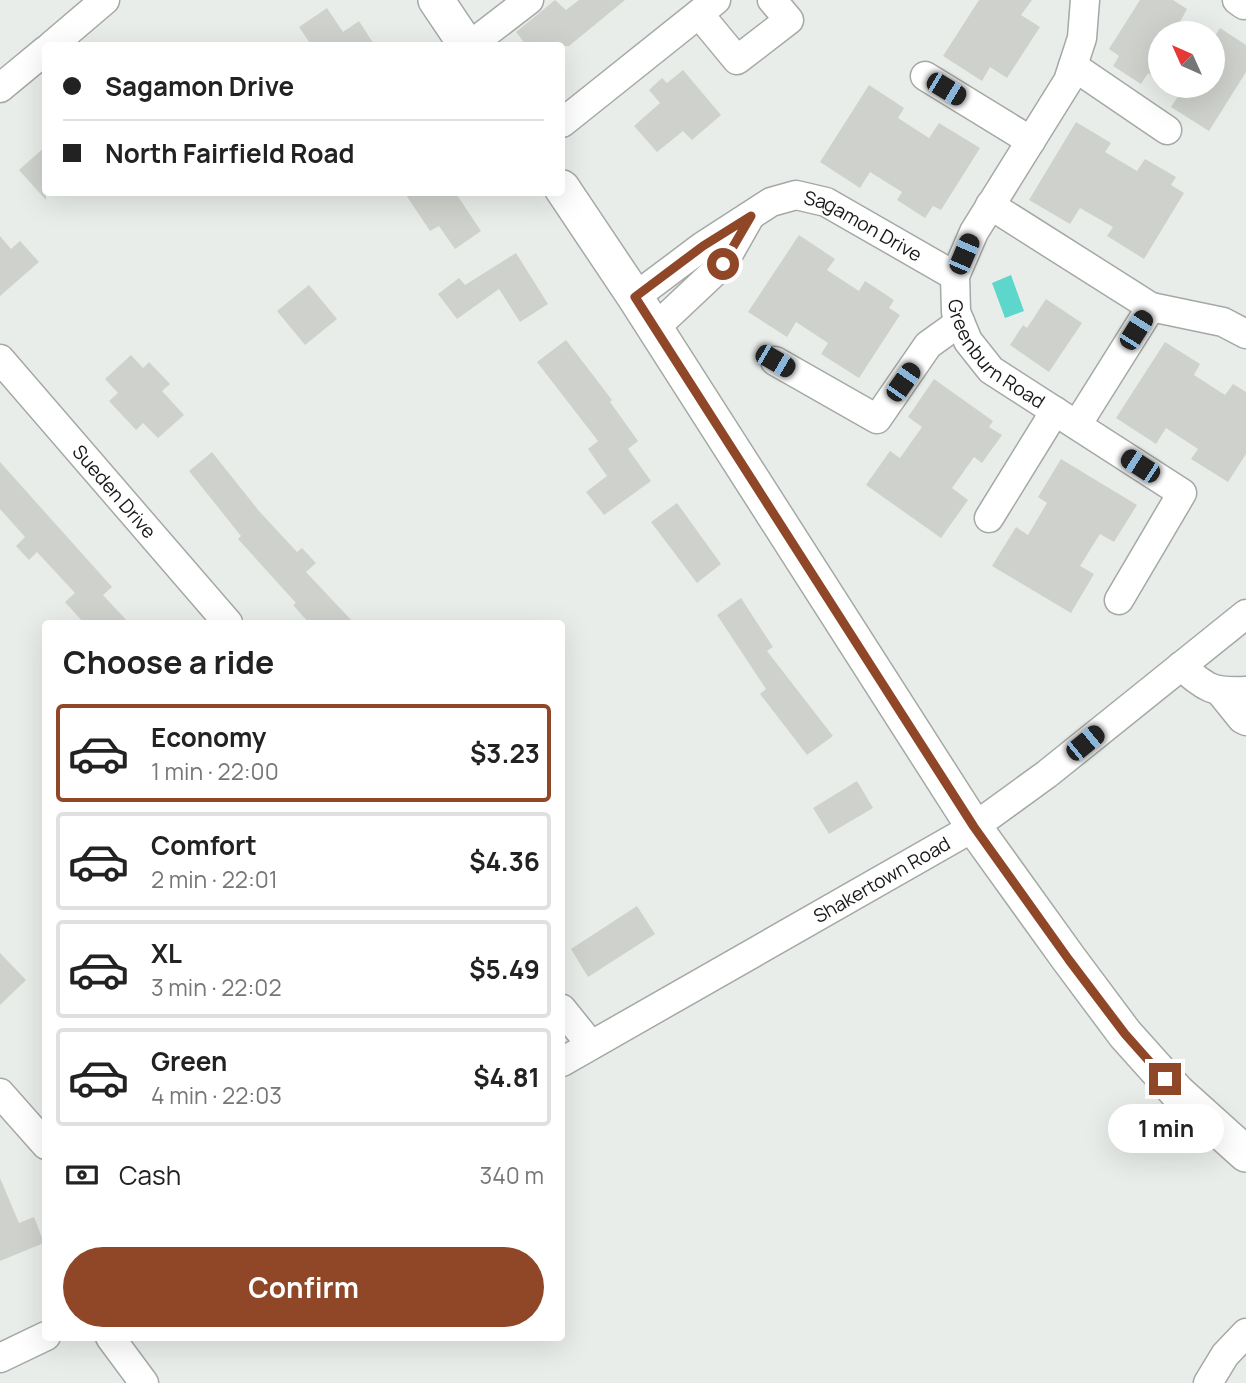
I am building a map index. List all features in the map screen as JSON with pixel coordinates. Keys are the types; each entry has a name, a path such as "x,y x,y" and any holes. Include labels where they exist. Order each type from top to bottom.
{"main road":[{"path":"436,0 465,42"},
{"path":"565,192 655,328 974,827 1125,1034 1177,1092 1246,1154"}],"street":[{"path":"56,42 105,0"},
{"path":"473,42 529,0"},
{"path":"565,121 708,7 737,60 789,20 772,0"},
{"name":"Greenburn Road","path":"1085,0 1082,38 1068,81 974,232 955,276 956,312 968,341 991,370 1182,493 1119,600"},
{"path":"1237,0 1244,5 1246,2"},
{"path":"0,88 42,53"},
{"path":"1073,66 1167,130"},
{"path":"925,76 1031,141"},
{"name":"Sagamon Drive","path":"635,297 703,246 771,202 796,195 826,202 955,276"},
{"path":"990,205 1151,306 1223,322 1246,334"},
{"path":"655,328 723,264 751,216"},
{"path":"989,517 1151,306"},
{"path":"775,361 877,419 928,345 960,322"},
{"name":"Sueden Drive","path":"0,359 225,620"},
{"name":"Shakertown Road","path":"565,1060 974,827 1047,774 1246,614"},
{"path":"1181,666 1201,684 1233,692 1242,719 1246,721"},
{"path":"565,1013 591,1045"},
{"path":"0,1093 42,1140"},
{"path":"1208,1383 1225,1355 1246,1333"},
{"path":"0,1358 42,1338"},
{"path":"113,1341 144,1383"}],"water":[{"path":"1011,275 1024,311 1005,318 992,283"}],"building":[{"path":"555,0 566,10 579,0 625,0 569,46 565,46 565,42 524,42 516,32"},
{"path":"979,0 1032,0 1021,15 1040,27 1007,78 990,67 982,81 943,56"},
{"path":"1140,0 1173,0 1187,9 1181,21 1148,21 1148,73 1141,84 1113,66 1119,56 1109,49"},
{"path":"327,8 343,32 359,21 372,42 309,42 299,27"},
{"path":"1225,31 1246,45 1246,72 1209,131 1171,107 1177,98 1225,98"},
{"path":"683,70 721,115 692,140 683,131 657,152 634,126 660,103 649,90 662,78 667,83"},
{"path":"869,85 904,108 898,118 929,138 939,123 980,148 941,210 933,206 925,218 897,200 902,192 870,172 860,188 820,162"},
{"path":"1076,122 1111,143 1105,152 1137,171 1145,159 1176,177 1171,185 1184,193 1144,259 1107,236 1113,227 1080,208 1070,224 1029,200"},
{"path":"42,150 42,196 19,170"},
{"path":"407,196 458,196 481,231 455,249 439,226 430,231"},
{"path":"799,235 835,259 827,270 859,291 865,281 894,300 889,308 900,315 859,378 821,354 828,343 796,322 787,337 748,312"},
{"path":"0,236 11,249 20,241 39,262 0,296"},
{"path":"516,253 548,304 520,322 499,289 457,319 438,294 459,278 465,285"},
{"path":"309,285 337,319 305,345 277,311"},
{"path":"1046,299 1082,323 1049,372 1010,345 1023,325 1027,328"},
{"path":"566,340 612,400 610,402 638,441 628,449 651,481 604,515 586,492 607,476 588,449 598,441 537,362"},
{"path":"1165,342 1200,364 1194,375 1225,395 1233,384 1246,392 1246,454 1228,482 1191,459 1198,449 1166,428 1156,444 1116,418"},
{"path":"131,355 143,368 149,362 170,384 162,391 184,415 158,438 143,423 136,430 109,401 118,393 105,379"},
{"path":"934,379 993,421 989,427 1002,435 982,463 974,457 952,488 968,500 941,538 866,485 890,451 900,458 922,427 908,417"},
{"path":"212,452 259,511 297,552 302,548 316,563 306,572 351,620 306,620 293,605 296,603 238,539 241,536 189,471"},
{"path":"1061,459 1137,505 1114,542 1100,534 1080,566 1094,574 1071,613 992,566 1016,527 1028,535 1047,503 1038,497"},
{"path":"0,462 112,587 103,595 126,620 81,620 65,602 75,593 37,552 29,560 16,546 25,537 0,509"},
{"path":"677,503 721,564 697,583 651,522"},
{"path":"741,598 773,647 767,651 833,736 807,755 760,694 766,689 717,615"},
{"path":"857,781 873,808 829,834 813,808"},
{"path":"637,906 655,934 588,977 571,949"},
{"path":"0,953 26,980 0,1005"},
{"path":"0,1178 19,1223 34,1217 42,1244 0,1261"}],"route":[{"path":"723,264 751,216 703,246 635,297 974,827 1125,1034 1165,1079"}]}
